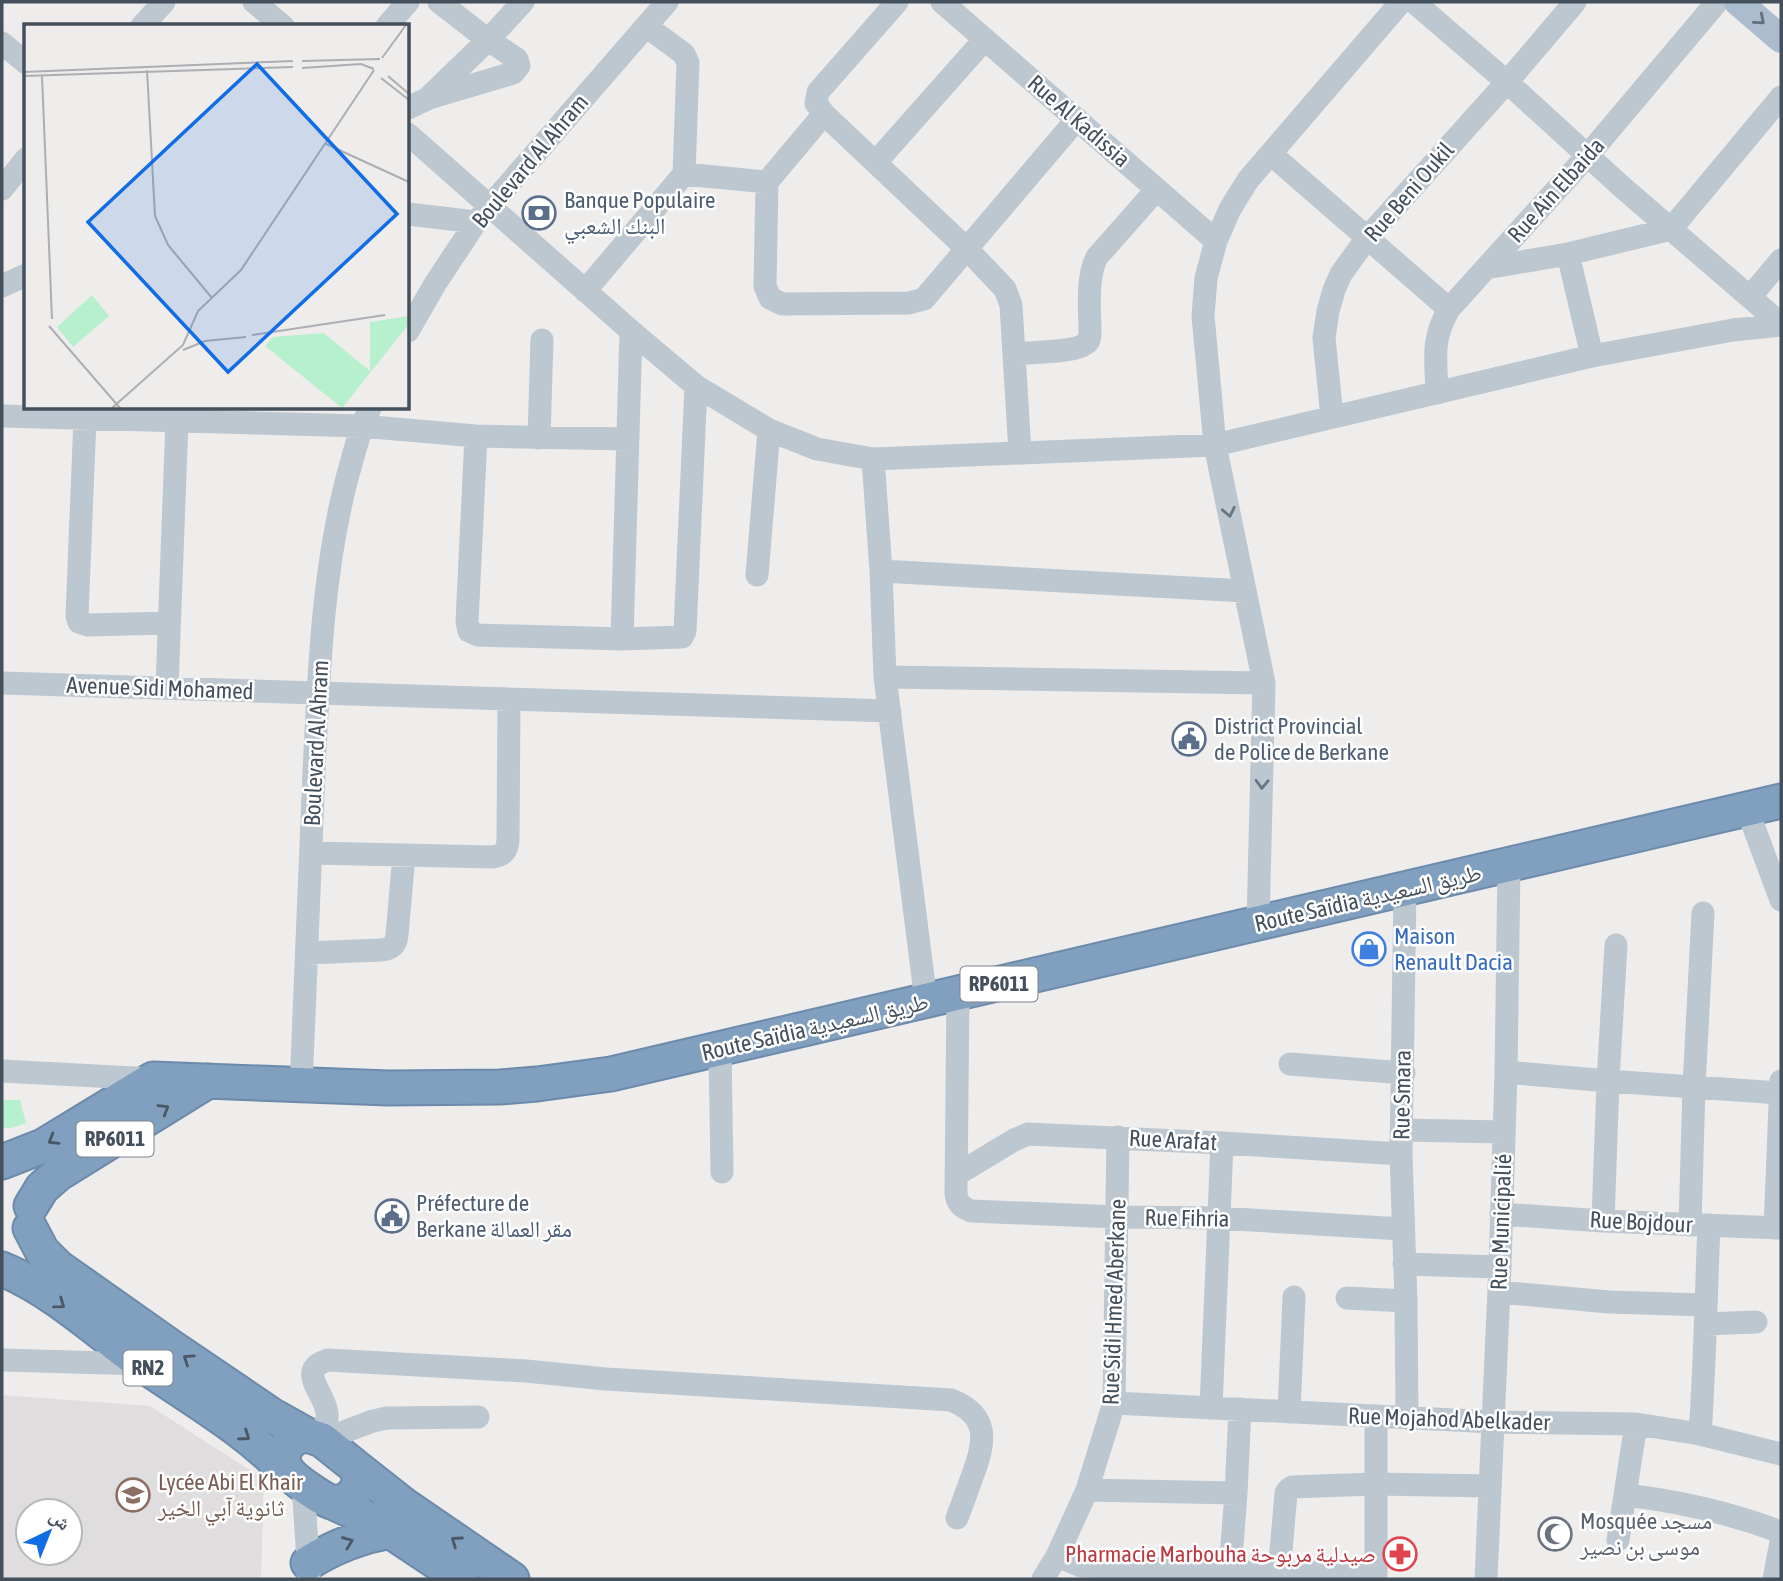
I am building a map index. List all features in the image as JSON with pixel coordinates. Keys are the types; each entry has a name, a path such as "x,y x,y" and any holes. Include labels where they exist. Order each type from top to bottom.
{"highway":[{"name":"Route Saïdia طريق السعيدية","path":"153,1079 388,1088 500,1087 611,1074 1781,801"},
{"name":"RP6011","path":"2,1162 43,1146 153,1079"},
{"name":"RP6011","path":"31,1217 42,1188 58,1174 208,1082"},
{"name":"RN2","path":"2,1162 18,1175 29,1195 31,1217 42,1251 58,1267 273,1416 314,1437 404,1505 512,1579"},
{"path":"2,1261 26,1238 31,1217"},
{"name":"RN2","path":"2,1269 41,1289 142,1364 253,1441 296,1479 332,1502 392,1531 462,1579"},
{"path":"296,1479 283,1459 287,1444 300,1436 314,1437"},
{"path":"332,1502 340,1502 354,1494 359,1482 356,1468"},
{"path":"308,1571 340,1545 392,1531"}],"main road":[{"path":"1738,2 1781,39"}],"street":[{"path":"144,24 164,2"},
{"path":"254,2 281,24"},
{"path":"389,24 408,2"},
{"path":"410,107 429,98 518,70 517,60 439,2"},
{"path":"429,98 523,2"},
{"name":"Boulevard Al Ahram","path":"410,328 435,284 482,215 667,2"},
{"path":"897,2 818,92 816,103 824,114 967,248 998,281 1008,296 1011,305 1020,453"},
{"name":"Rue Al Kadissia","path":"942,2 1216,241"},
{"path":"1258,923 1264,683 1215,445 1203,316 1206,278 1216,241 1230,209 1248,180 1401,2"},
{"path":"1414,2 1781,324"},
{"name":"Rue Beni Oukil","path":"1332,417 1324,338 1328,312 1341,274 1367,238 1575,2"},
{"name":"Rue Ain Elbaida","path":"1437,393 1435,345 1437,334 1449,309 1588,155 1717,2"},
{"path":"585,291 684,174 688,63 684,54 646,26"},
{"path":"876,162 985,39"},
{"path":"2,43 24,61"},
{"path":"1486,268 1568,254 1671,229 1781,97"},
{"path":"824,114 767,182 765,286 769,298 782,304 916,302 924,299 1077,119"},
{"path":"410,136 482,215 585,291 696,386 769,430 817,449 873,459 1215,445 1592,356 1781,324"},
{"path":"1271,154 1449,309"},
{"path":"684,174 767,182"},
{"path":"1014,354 1072,350 1087,342 1090,334 1093,264 1157,189"},
{"path":"410,214 482,215"},
{"path":"1568,254 1592,356"},
{"path":"1750,297 1781,260"},
{"path":"2,286 24,276"},
{"path":"622,639 631,331"},
{"path":"1707,336 1781,339"},
{"path":"539,438 542,340"},
{"path":"476,436 467,622 469,631 478,635 622,639 682,637 685,631 696,386"},
{"path":"2,416 48,412 85,418 130,414 177,421 212,415 366,417 476,436 628,439"},
{"name":"Boulevard Al Ahram","path":"301,1085 323,610 330,552 366,417"},
{"path":"85,418 76,616 79,622 88,625 169,623"},
{"path":"167,688 177,421"},
{"path":"758,575 769,430"},
{"path":"873,459 886,677 926,1001"},
{"path":"881,570 1245,591"},
{"path":"886,677 1264,683"},
{"name":"Avenue Sidi Mohamed","path":"2,683 890,711"},
{"path":"311,853 501,856 507,849 509,699"},
{"path":"1747,809 1781,900"},
{"path":"307,953 387,950 393,947 397,935 404,855"},
{"name":"Rue Municipalié","path":"1486,1579 1500,1267 1509,864"},
{"name":"Rue Smara","path":"1405,889 1401,1154 1407,1418"},
{"path":"1700,1434 1705,1315 1694,1087 1703,913"},
{"path":"1603,1221 1616,945"},
{"path":"956,1175 958,993"},
{"path":"720,1049 722,1172"},
{"path":"1290,1064 1404,1073"},
{"path":"2,1071 153,1079"},
{"path":"1506,1072 1608,1082 1780,1093"},
{"path":"1778,1228 1781,1081"},
{"path":"1402,1130 1503,1132"},
{"name":"Rue Arafat","path":"956,1175 1028,1134 1401,1154"},
{"name":"Rue Sidi Hmed Aberkane","path":"1043,1579 1057,1556 1087,1490 1114,1403 1118,1138"},
{"path":"1211,1408 1222,1143"},
{"name":"Rue Fihria","path":"956,1175 957,1201 963,1208 971,1211 1218,1218 1402,1229"},
{"name":"Rue Bojdour","path":"1501,1214 1778,1228"},
{"path":"1404,1264 1500,1267"},
{"path":"1499,1292 1609,1302 1756,1322"},
{"path":"1289,1412 1294,1297"},
{"path":"1347,1298 1406,1301"},
{"path":"2,1360 142,1364"},
{"path":"314,1437 326,1425 328,1410 313,1384 313,1371 328,1360 951,1400 962,1404 978,1421 983,1444 957,1518"},
{"name":"Rue Mojahod Abelkader","path":"1114,1403 1494,1422 1636,1424 1700,1434 1781,1454"},
{"path":"1230,1571 1240,1409"},
{"path":"1081,1566 1279,1574 1376,1574 1376,1416"},
{"path":"314,1437 387,1418 478,1417"},
{"path":"1618,1540 1636,1424"},
{"path":"296,1479 308,1571"},
{"path":"1279,1574 1286,1493 1292,1487 1375,1484 1490,1486"},
{"path":"1087,1490 1236,1493"},
{"path":"1625,1495 1668,1500 1721,1512 1781,1532"},
{"path":"1774,1579 1781,1542"},
{"path":"1057,1556 1081,1566 1100,1579"}],"shaded area":[{"name":"Lycée Abi El Khair ثانوية آبي الخير","path":"2,1395 150,1406 264,1479 261,1579 2,1579"}],"green space":[{"path":"2,1100 20,1100 26,1123 2,1128"}],"place":[{"name":"Banque Populaire البنك الشعبي","path":"539,213"},
{"name":"District Provincial de Police de Berkane","path":"1189,739"},
{"name":"Maison Renault Dacia","path":"1369,949"},
{"name":"Préfecture de Berkane مقر العمالة","path":"392,1216"},
{"name":"Lycée Abi El Khair ثانوية آبي الخير","path":"133,1495"},
{"name":"Mosquée مسجد موسى بن نصير","path":"1555,1534"},
{"name":"Pharmacie Marbouha صيدلية مربوحة","path":"1400,1554"}]}
